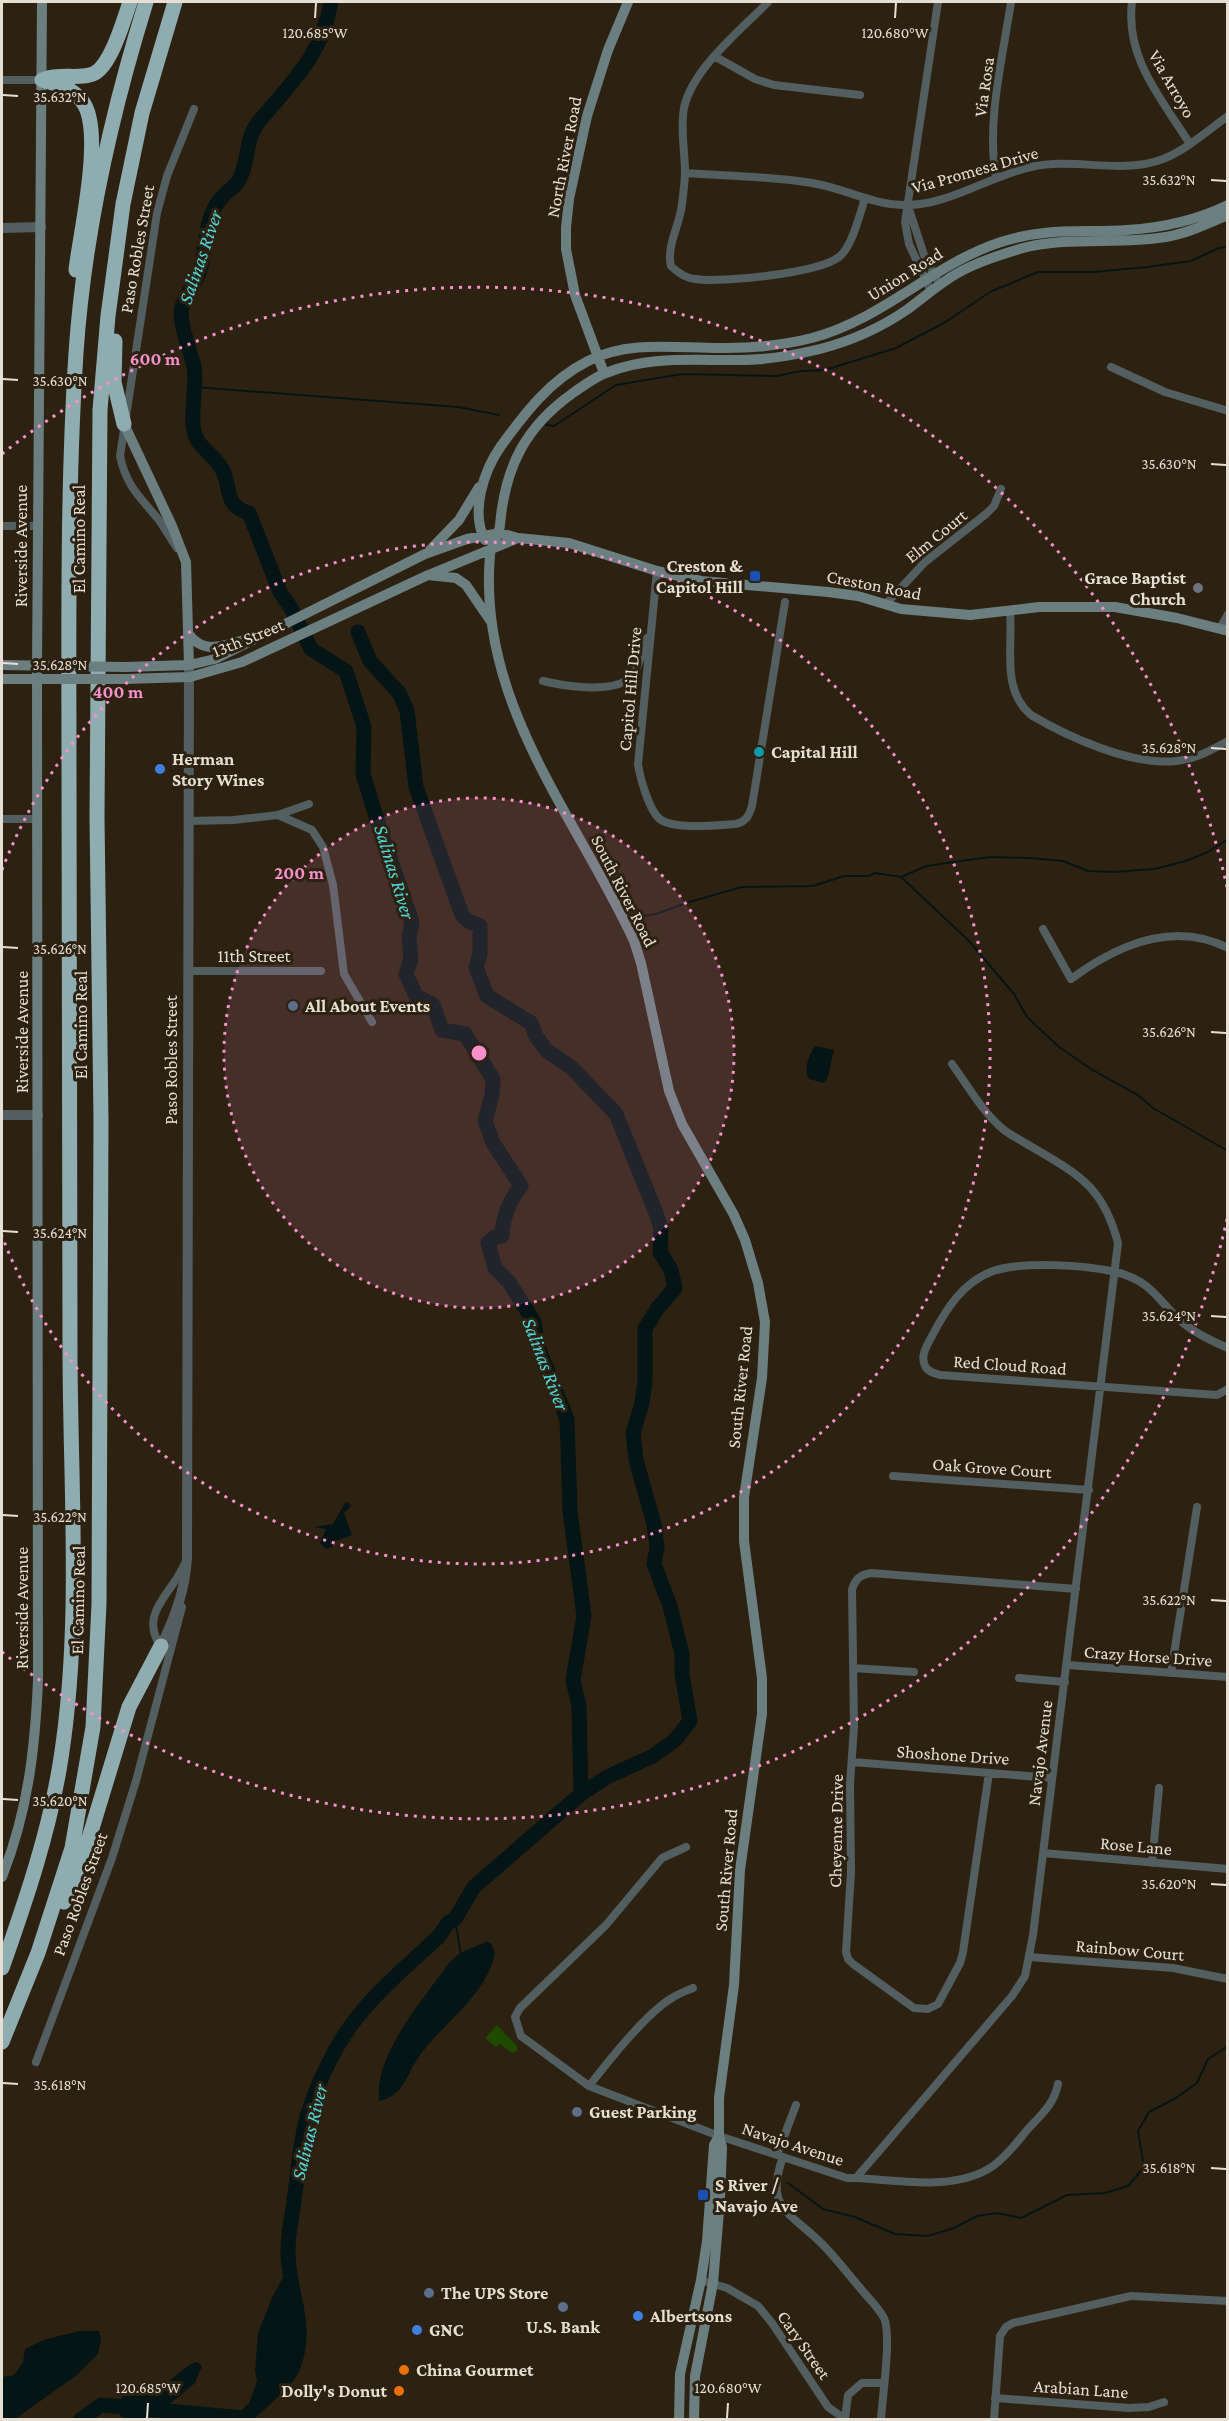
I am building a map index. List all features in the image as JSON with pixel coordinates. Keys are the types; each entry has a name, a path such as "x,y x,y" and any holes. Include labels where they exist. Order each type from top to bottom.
{"highway":[{"path":"42,80 56,75 76,76 96,73 108,58 130,2"},
{"name":"El Camino Real","path":"2,1968 29,1891 52,1805 61,1759 67,1708 73,1614 70,1352 69,653 76,351 93,225 107,148 130,53 146,2"},
{"name":"El Camino Real","path":"2,2042 38,1953 72,1848 93,1727 99,1604 101,1120 97,817 99,451 103,367 118,237 142,113 175,2"},
{"path":"42,80 69,89 84,102 91,123 90,171 78,251 73,310 73,335 76,351"},
{"path":"118,237 120,271 114,382 124,424"},
{"path":"38,1953 57,1922 86,1848 129,1707 160,1646"}],"main road":[{"name":"Riverside Avenue","path":"2,1877 14,1847 24,1809 36,1734 38,1690 37,666 42,2"},
{"name":"North River Road","path":"604,373 575,295 566,249 566,227 569,199 587,116 608,50 628,2"},
{"name":"Union Road","path":"604,373 634,364 655,361 746,360 822,349 863,335 908,309 932,283 962,259 1001,242 1043,232 1126,230 1167,225 1227,205"},
{"name":"Union Road","path":"598,356 642,347 726,348 784,344 845,326 932,283 985,260 1027,247 1068,241 1110,242 1165,237 1191,230 1227,215"},
{"path":"421,556 459,520 475,496 495,454 525,412 567,374 598,356"},
{"path":"490,551 500,533 507,480 526,439 557,404 604,373"},
{"name":"Paso Robles Street","path":"124,424 172,526 186,562 190,671"},
{"path":"487,471 480,501 480,527 490,551"},
{"name":"Creston Road","path":"421,556 446,546 500,533 518,538 569,543 657,571 701,581 858,596 901,609 954,615 1010,612 1039,607 1115,607 1223,629"},
{"path":"490,551 518,538"},
{"name":"13th Street","path":"2,679 124,679 242,662 469,556 490,551"},
{"name":"South River Road","path":"490,551 493,624 504,684 519,723 634,941 641,963 669,1091 682,1124 734,1215 745,1240 758,1283 765,1322 762,1378 744,1497 744,1541 762,1678 762,1714 740,1870 734,1985 719,2098 719,2136 722,2147 713,2283 695,2376 694,2420"},
{"name":"13th Street","path":"238,645 273,631 421,556"},
{"path":"427,575 456,578 466,585 493,624"},
{"path":"188,633 205,647 238,645"},
{"path":"2,665 124,667 190,671 238,645"},
{"name":"South River Road","path":"679,2420 680,2374 701,2280 707,2241 714,2145 719,2136"}],"street":[{"path":"768,2 716,57 692,87 684,107 682,133 685,173 680,217 669,257 671,266 683,276 695,279 751,278 785,273 838,258 850,242 865,198"},
{"path":"932,283 907,205 938,2"},
{"name":"Via Rosa","path":"996,176 992,156 992,129 1011,2"},
{"name":"Via Arroyo","path":"1132,2 1130,18 1136,52 1149,80 1190,144"},
{"path":"716,57 755,79 774,86 860,95"},
{"path":"2,80 42,80"},
{"name":"Paso Robles Street","path":"186,562 160,522 131,488 120,456 157,213 167,176 194,108"},
{"name":"Via Promesa Drive","path":"685,173 812,182 886,204 907,205 945,198 996,176 1032,166 1062,162 1128,165 1147,163 1161,159 1190,144 1227,116"},
{"path":"2,228 41,227"},
{"path":"1112,367 1165,392 1227,411"},
{"name":"Paso Robles Street","path":"130,401 130,425 138,455"},
{"name":"Elm Court","path":"886,604 925,562 986,514 994,506 1001,489"},
{"path":"2,526 38,526"},
{"name":"Capitol Hill Drive","path":"657,571 638,764 656,815 662,821 675,824 736,824 743,822 752,806 785,602"},
{"path":"1010,612 1013,689 1020,704 1031,715 1081,739 1130,756 1158,761 1191,758 1227,741"},
{"path":"1223,629 1227,614"},
{"path":"543,681 562,686 587,687 613,685 627,680 635,670 651,625"},
{"name":"Paso Robles Street","path":"160,1646 181,1599 186,1580 190,671"},
{"path":"188,821 233,820 278,815 309,804"},
{"path":"278,815 312,830 323,847 333,885 344,974 372,1022"},
{"path":"2,819 38,819"},
{"path":"1043,929 1071,979 1107,955 1148,939 1190,935 1227,948"},
{"name":"11th Street","path":"188,971 321,971"},
{"name":"Navajo Avenue","path":"686,1847 662,1858 606,1925 520,2008 515,2017 521,2036 589,2086 719,2136 847,2178 856,2178 1012,1996 1024,1976 1029,1956 1065,1682 1118,1243 1112,1220 1102,1201 1079,1175 1005,1131 993,1119 952,1064"},
{"path":"2,1115 38,1115"},
{"name":"Red Cloud Road","path":"1227,1348 1187,1326 1156,1292 1143,1283 1115,1272 1032,1264 1012,1266 991,1272 970,1285 950,1303 924,1352 924,1365 929,1371 940,1376 1218,1395 1227,1389"},
{"name":"Oak Grove Court","path":"893,1476 1089,1490"},
{"path":"1171,1673 1197,1507"},
{"name":"Paso Robles Street","path":"168,1665 165,1653 156,1639 153,1624 156,1606 177,1581 186,1558"},
{"name":"Cheyenne Drive","path":"989,1773 963,1952 945,1994 938,2004 928,2009 914,2008 848,1959 846,1952 855,1727 852,1590 855,1581 861,1575 871,1573 1076,1589"},
{"name":"Paso Robles Street","path":"36,2062 111,1858 168,1665 180,1618 181,1599"},
{"name":"Crazy Horse Drive","path":"1067,1665 1227,1677"},
{"path":"853,1668 914,1672"},
{"name":"Navajo Avenue","path":"1019,1678 1065,1682"},
{"name":"Shoshone Drive","path":"852,1762 1052,1778"},
{"path":"1152,1863 1159,1788"},
{"name":"Rose Lane","path":"1043,1853 1227,1869"},
{"name":"Rainbow Court","path":"1029,1956 1173,1968 1227,1979"},
{"path":"589,2086 608,2061 670,1998 693,1988"},
{"path":"856,2178 945,2181 982,2172 1004,2157 1055,2099 1058,2084"},
{"path":"796,2105 780,2156 777,2196 782,2208 793,2221 819,2241 885,2319 886,2341 881,2420"},
{"name":"Cary Street","path":"701,2280 739,2294 758,2306 772,2323 828,2407 845,2419"},
{"path":"994,2420 1000,2337 1005,2328 1013,2323 1131,2296 1227,2301"},
{"path":"845,2419 848,2395 862,2384 883,2383"},
{"name":"Arabian Lane","path":"995,2398 1129,2408 1149,2407 1164,2403"}],"green space":[{"path":"497,2025 517,2046 517,2051 512,2053 500,2044 496,2047 485,2038"}],"shaded area":[{"path":"331,24 326,44 303,70 305,56 314,36"},
{"path":"815,1046 834,1050 828,1077 824,1083 809,1079 807,1075 808,1062"},
{"path":"348,1502 351,1506 344,1513 352,1535 333,1542 332,1547 326,1549 320,1543 326,1529 314,1527 333,1524 345,1503"},
{"path":"486,1942 491,1943 495,1953 483,1983 428,2045 399,2090 379,2101 384,2065 402,2028 449,1963 460,1953"},
{"path":"289,2266 300,2321 297,2352 291,2372 244,2418 257,2381 255,2371 258,2333 272,2298"},
{"path":"79,2331 99,2331 101,2339 98,2354 77,2375 15,2419 2,2419 2,2377 14,2375 23,2362 25,2349 43,2340"},
{"path":"197,2362 202,2366 195,2383 159,2413 145,2419 123,2419 118,2412 123,2393 162,2386 186,2367"}],"waterway":[{"name":"Salinas River","path":"80,2420 101,2405 244,2418 289,2374 297,2355 299,2342 298,2317 289,2266 289,2237 305,2125 327,2067 345,2034 361,2012 382,1989 439,1936 448,1923 455,1919 474,1887 581,1794 579,1706 573,1680 584,1616 570,1511 567,1419 538,1347 534,1322 509,1282 495,1268 488,1243 495,1237 502,1236 507,1210 521,1186 493,1143 485,1121 492,1095 493,1079 465,1034 442,1030 433,1005 416,996 406,974 411,959 409,938 412,922 363,774 364,727 346,671 311,649 291,608 280,592 249,513 234,504 223,470 199,442 194,432 195,375 181,314 185,298 199,273 211,215 221,198 239,180 253,130 293,82 312,54 320,39 331,2"},
{"path":"544,424 554,426 616,385 682,374 777,376 801,371 825,370 896,348 944,323 990,292 1038,272 1094,272 1147,267 1191,261 1219,248 1228,247"},
{"path":"195,387 458,407 499,415"},
{"name":"Salinas River","path":"358,632 370,661 400,694 407,711 416,787 462,915 468,921 480,926 480,954 476,967 487,996 531,1023 536,1036 546,1050 572,1068 616,1114 656,1213 661,1228 660,1252 671,1270 675,1288 657,1309 645,1329 645,1381 642,1403 633,1433 636,1460 654,1524 657,1547 654,1564 670,1606 682,1654 682,1674 690,1721 675,1740 653,1756 607,1777 581,1794"},
{"path":"628,922 637,917 656,914 742,887 813,886 844,876 869,876 875,873 901,877 926,866 989,857 1063,861 1088,871 1154,869 1186,861 1208,852 1228,839"},
{"path":"901,877 969,941 1014,994 1027,1017 1059,1047 1091,1069 1138,1095 1153,1108 1228,1151"},
{"path":"455,1919 461,1955"},
{"path":"788,2183 823,2209 855,2217 895,2234 928,2236 954,2228 977,2216 997,2213 1021,2218 1067,2195 1105,2193 1128,2186 1144,2167 1138,2131 1149,2112 1176,2098 1197,2083 1208,2059 1228,2046"}],"place":[{"name":"Creston & Capitol Hill","path":"755,576"},
{"name":"Grace Baptist Church","path":"1198,588"},
{"name":"Capital Hill","path":"759,752"},
{"name":"Herman Story Wines","path":"160,769"},
{"name":"All About Events","path":"293,1006"},
{"name":"Guest Parking","path":"577,2112"},
{"name":"S River / Navajo Ave","path":"703,2195"},
{"name":"The UPS Store","path":"429,2293"},
{"name":"U.S. Bank","path":"563,2307"},
{"name":"Albertsons","path":"638,2316"},
{"name":"GNC","path":"417,2330"},
{"name":"China Gourmet","path":"404,2370"},
{"name":"Dolly's Donut","path":"399,2391"}]}
